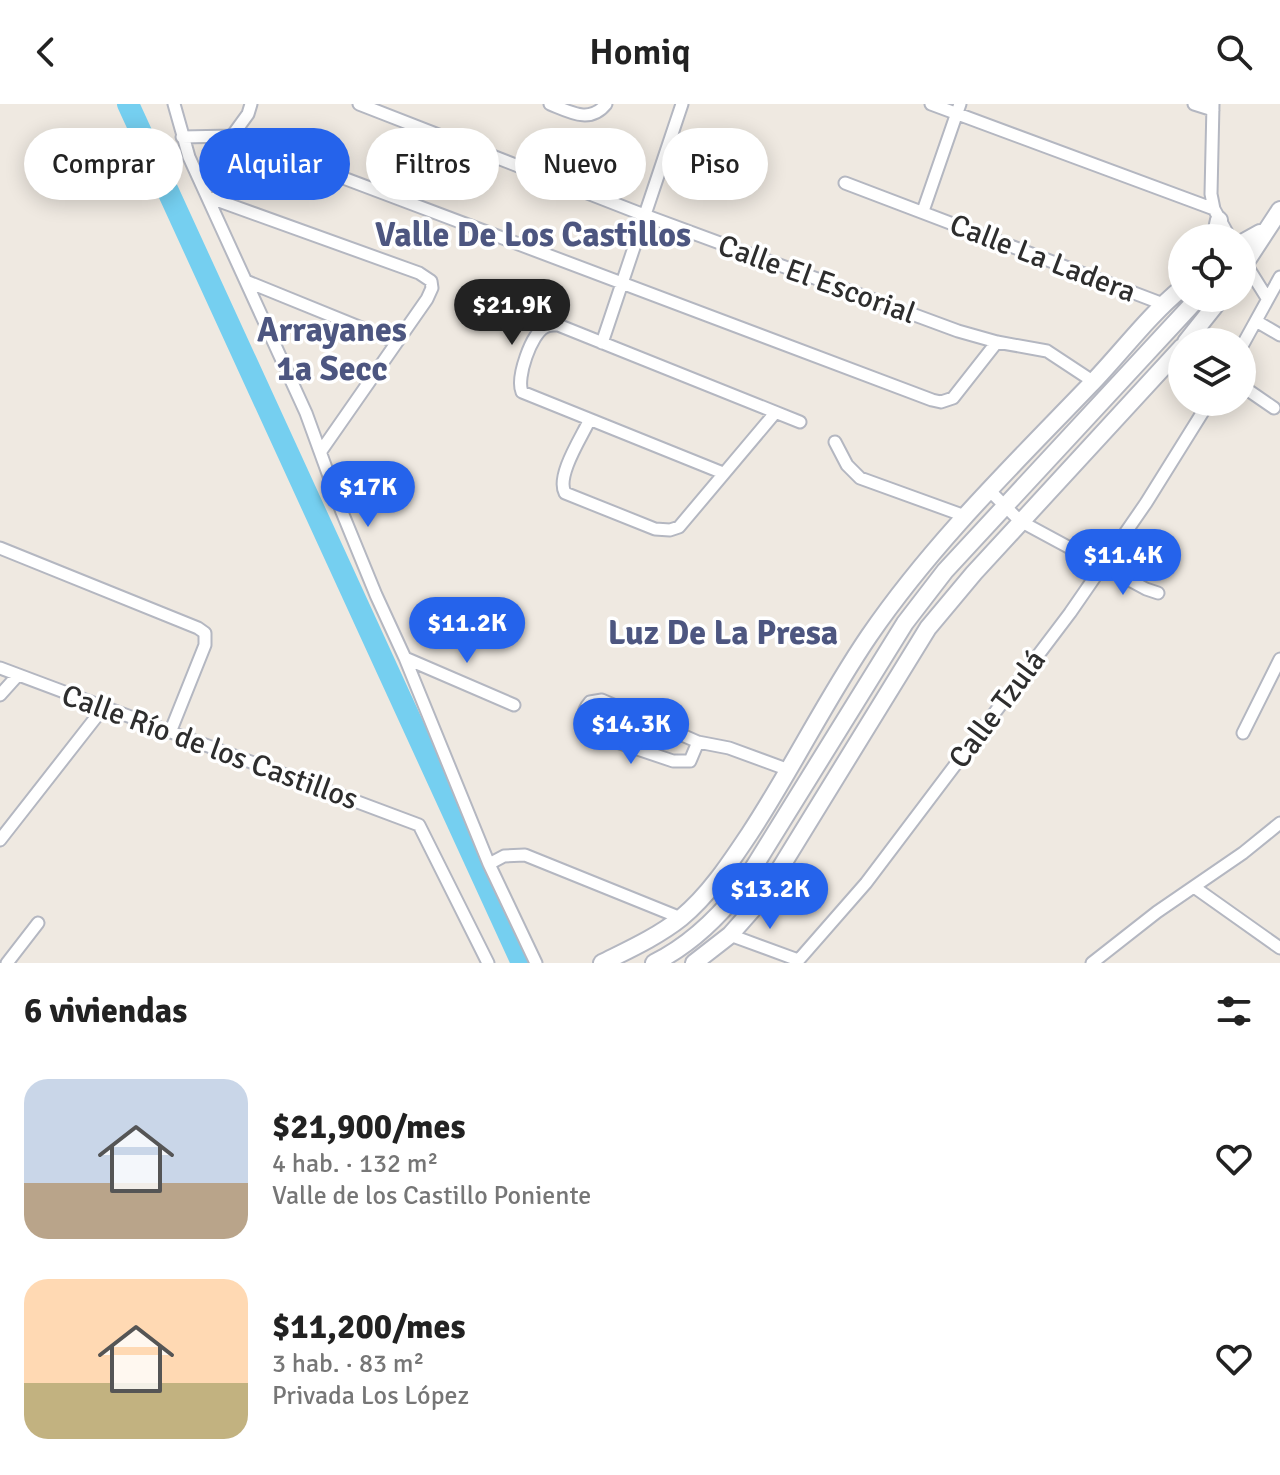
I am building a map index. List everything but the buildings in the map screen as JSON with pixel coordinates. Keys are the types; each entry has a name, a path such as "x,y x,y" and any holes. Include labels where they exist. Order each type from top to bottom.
{"main road":[{"path":"1256,240 1280,211"},
{"path":"1216,214 1216,224"},
{"path":"1256,234 1263,230"},
{"path":"602,963 644,942 681,918 723,873 869,636 965,516 1168,300"},
{"path":"654,963 696,937 718,917 739,891 905,623 945,571 1185,312"},
{"path":"1197,328 1210,312"},
{"path":"928,628 1020,521 1168,361"},
{"path":"694,963 730,935 760,901 928,628 943,597 1002,526 1005,505"}],"street":[{"path":"174,104 180,128"},
{"path":"238,128 251,104"},
{"name":"Calle El Escorial","path":"359,104 644,215 958,331 1047,351 1094,382"},
{"path":"550,104 581,116 590,116 606,104"},
{"path":"602,343 682,104"},
{"path":"931,104 958,109 1216,214"},
{"path":"1194,104 1213,107 1210,177 1216,214 1222,224"},
{"path":"923,211 958,109"},
{"path":"183,139 199,176"},
{"path":"350,180 932,400 941,402 953,398 997,342"},
{"name":"Calle La Ladera","path":"845,183 1163,304"},
{"path":"209,200 306,413 348,525 489,864 536,963"},
{"path":"216,200 428,276 432,288 427,299 321,451"},
{"path":"1252,328 1280,277"},
{"path":"246,281 396,342"},
{"path":"1256,281 1267,298"},
{"path":"1256,321 1280,335"},
{"path":"723,473 525,394 519,387 519,376 535,338 548,325 558,325 800,422"},
{"path":"1256,396 1274,408"},
{"path":"589,421 563,475 565,493 655,529 675,529 775,413"},
{"name":"Calle Tzulá","path":"797,961 866,883 1103,567 1200,416"},
{"path":"835,442 847,465 860,478 965,516"},
{"path":"989,490 1020,521 1158,593"},
{"path":"0,548 205,633 205,645 171,730"},
{"path":"405,658 514,705"},
{"path":"1243,733 1280,659"},
{"name":"Calle Río de los Castillos","path":"0,668 419,825 488,963"},
{"path":"0,695 18,675"},
{"path":"698,742 690,761 673,761 593,734 586,727 584,714 590,702 602,700 698,742 729,748 789,770"},
{"path":"0,840 104,707"},
{"path":"1092,963 1280,823"},
{"path":"489,864 504,856 525,855 681,918"},
{"path":"1194,887 1280,948"},
{"path":"7,963 38,923"},
{"path":"730,935 797,961"}],"waterway":[{"path":"128,104 522,963"}],"district":[{"name":"Valle De Los Castillos","path":"533,234"},
{"name":"Arrayanes 1a Secc","path":"332,348"},
{"name":"Luz De La Presa","path":"723,632"}]}
